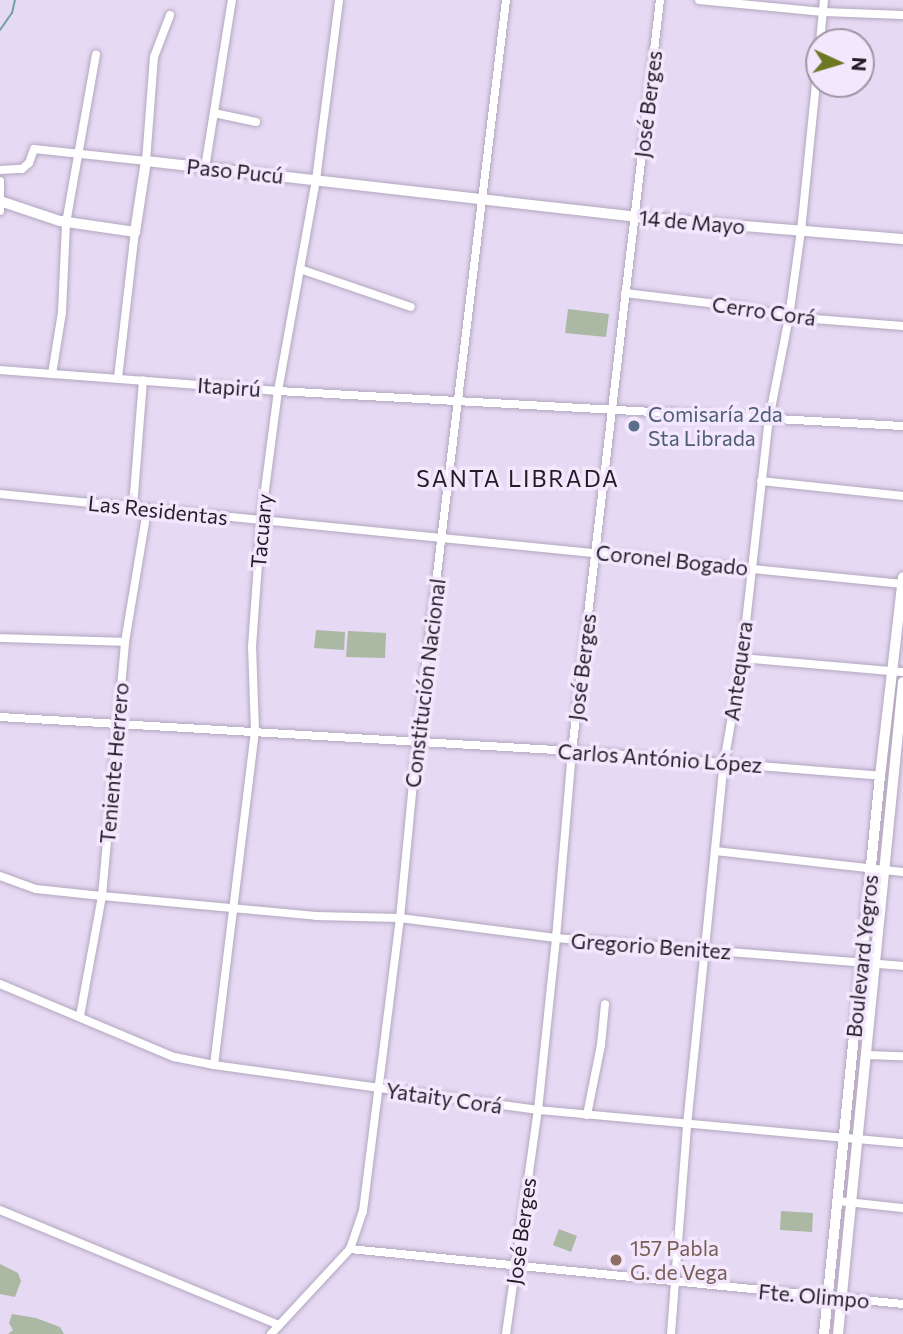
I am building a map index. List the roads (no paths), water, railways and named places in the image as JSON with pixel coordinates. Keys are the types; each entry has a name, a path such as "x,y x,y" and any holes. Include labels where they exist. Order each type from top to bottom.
{"main road":[{"name":"Paso Pucú","path":"145,161 482,199"},
{"path":"0,201 66,223 135,232 145,161"},
{"name":"14 de Mayo","path":"482,199 634,217 903,239"},
{"name":"Boulevard Yegros","path":"838,1334 876,964 903,578"},
{"name":"Boulevard Yegros","path":"824,1334 870,869 891,777 903,682"}],"street":[{"path":"205,168 232,0"},
{"name":"Tacuary","path":"214,1065 256,731 252,647 261,520 278,391 316,180 339,0"},
{"name":"Constitución Nacional","path":"271,1334 350,1249 363,1211 400,918 417,741 506,0"},
{"name":"José Berges","path":"506,1334 538,1111 572,751 660,0"},
{"path":"699,0 823,12 903,15"},
{"path":"821,28 824,0"},
{"path":"145,161 154,57 170,15"},
{"path":"52,374 62,312 66,223 96,55"},
{"name":"Antequera","path":"671,1334 687,1125 724,764 742,658 769,419 789,317 801,231 814,98"},
{"path":"214,113 256,122"},
{"name":"Paso Pucú","path":"0,170 22,169 29,163 34,149 145,161"},
{"path":"0,181 0,211"},
{"path":"118,378 135,232"},
{"path":"300,269 411,307"},
{"name":"Cerro Corá","path":"625,293 742,307 789,317 903,326"},
{"name":"Itapirú","path":"0,370 278,391 903,426"},
{"path":"133,507 143,380"},
{"path":"761,481 903,496"},
{"name":"Las Residentas","path":"0,494 442,538"},
{"name":"Teniente Herrero","path":"80,1016 102,896 125,642 146,510"},
{"name":"Coronel Bogado","path":"442,538 903,584"},
{"path":"0,638 125,642"},
{"path":"742,658 897,672"},
{"name":"Carlos António López","path":"0,717 572,751 891,777"},
{"path":"715,851 903,872"},
{"name":"Gregorio Benitez","path":"0,876 36,889 102,896 316,916 400,918 556,938 903,966"},
{"name":"Yataity Corá","path":"0,984 174,1056 214,1065 538,1111 843,1140 903,1143"},
{"path":"587,1115 601,1045 605,1003"},
{"path":"866,1055 903,1056"},
{"path":"837,1201 903,1208"},
{"path":"0,1210 279,1325"},
{"name":"Fte. Olimpo","path":"350,1249 903,1304"}],"waterway":[{"path":"0,30 12,13 15,0"}],"place":[{"name":"Comisaría 2da Sta Librada","path":"634,426"},
{"name":"157 Pabla G. de Vega","path":"616,1260"}],"district":[{"name":"SANTA LIBRADA","path":"518,478"}]}
